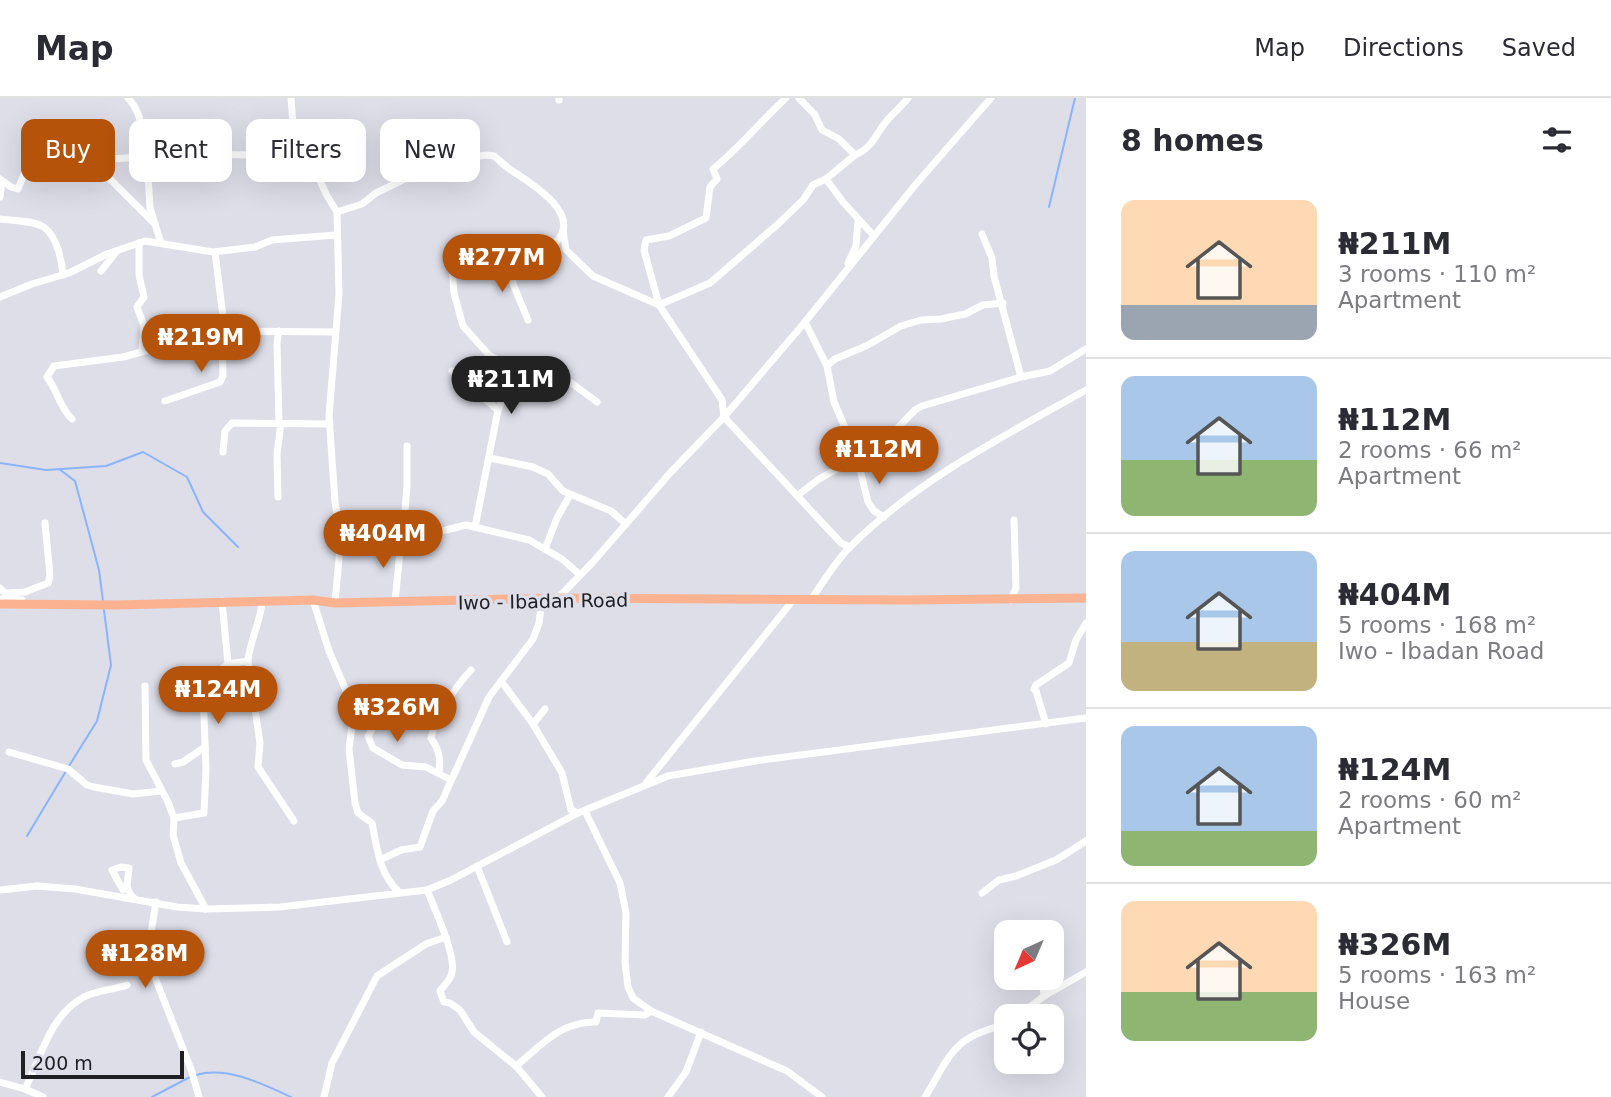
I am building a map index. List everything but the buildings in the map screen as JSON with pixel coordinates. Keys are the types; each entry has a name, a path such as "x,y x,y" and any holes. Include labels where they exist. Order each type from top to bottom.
{"main road":[{"name":"Iwo - Ibadan Road","path":"0,602 116,605 222,601 262,603 313,600 335,603 558,598 1086,598"}],"street":[{"path":"128,98 137,107 140,119"},
{"path":"291,98 293,119"},
{"path":"786,98 739,143 734,152 713,169 717,179 710,187 706,218 669,236 646,240 645,250 659,305 722,400 724,417 841,543 850,547"},
{"path":"799,98 814,115 822,130 839,139 855,155"},
{"path":"337,212 362,204 376,193 421,171 463,158 494,156 541,188 563,222 566,250 593,276 659,305 710,283 777,225 803,200 813,185 826,179 872,144 887,121 908,98"},
{"path":"558,598 724,417 990,98"},
{"path":"826,179 874,236"},
{"path":"1,180 19,189 21,182"},
{"path":"0,197 1,180"},
{"path":"113,182 155,223"},
{"path":"149,182 150,208 161,243"},
{"path":"321,182 337,212 339,294 330,424 337,522 341,536 335,603"},
{"path":"0,219 46,228 60,255 63,275"},
{"path":"844,272 856,246 858,220"},
{"path":"528,320 513,284 512,261 555,243 563,229"},
{"path":"982,234 992,258 994,276 1021,377"},
{"path":"0,297 63,275 139,243 152,241 215,252 255,247 272,240 336,235"},
{"path":"139,243 139,275 144,297 137,307 145,326 142,351"},
{"path":"101,271 118,250"},
{"path":"165,401 220,382 223,376 224,334 215,252"},
{"path":"450,257 454,293 463,326 489,355 516,369 550,373 566,379 597,402"},
{"path":"827,366 835,359 866,346 901,326 921,320 965,314 983,305 1003,303"},
{"path":"805,322 827,366 834,402 856,453 868,502 874,511 884,517"},
{"path":"72,419 47,377 52,367 123,357 181,338 239,331 335,332"},
{"path":"278,497 279,331"},
{"path":"860,467 922,406 1049,371 1086,349"},
{"path":"475,527 498,410 516,369"},
{"path":"452,371 498,410"},
{"path":"812,598 850,547 930,482 1086,390"},
{"path":"223,452 225,431 233,423 330,424"},
{"path":"395,602 407,486 407,446"},
{"path":"490,458 533,467 548,474 570,495 611,511 626,524"},
{"path":"798,495 818,479 837,469"},
{"path":"545,549 557,518 570,495"},
{"path":"1010,600 1016,588 1014,520"},
{"path":"0,588 5,593 25,592 48,583 50,576 45,523"},
{"path":"341,536 426,535 466,525 529,540 562,559 579,575"},
{"path":"645,783 794,598"},
{"path":"313,600 329,651 351,700 353,717 349,749 355,803 358,813 372,823 380,860 390,884 398,891"},
{"path":"380,860 401,850 420,847 433,811 442,801 489,697 533,639 540,623 541,600"},
{"path":"222,601 228,664"},
{"path":"262,603 261,617 249,648 248,661 260,743 258,767 294,821"},
{"path":"1046,723 1034,689 1069,663 1076,640 1086,623"},
{"path":"174,818 204,813 204,683 228,664 248,661"},
{"path":"439,773 441,758 431,738 435,722 452,692 471,670"},
{"path":"500,681 533,724 562,773 571,810 582,812"},
{"path":"145,685 146,760 160,791 169,802 174,818 173,835 181,863 206,909"},
{"path":"362,707 377,721 368,736 373,748 402,765 426,767 452,780"},
{"path":"533,724 545,709"},
{"path":"0,890 37,886 75,889 206,909 280,907 398,891 427,890 582,812 645,783 668,776 755,761 1086,718"},
{"path":"175,764 183,762 205,747"},
{"path":"9,752 68,769 94,788 133,794 160,791"},
{"path":"654,780 654,790"},
{"path":"582,812 620,883 626,913 625,962 628,987 633,998 651,1011 787,1071 822,1097"},
{"path":"982,893 999,880 1056,860 1086,841"},
{"path":"477,866 507,942"},
{"path":"128,887 135,899"},
{"path":"427,890 446,937 453,970 440,991 440,997 460,1010 474,1032 516,1066 542,1097"},
{"path":"156,902 149,945 154,975 191,1069 199,1097"},
{"path":"324,1097 332,1063 377,976 426,944 446,937"},
{"path":"1034,1004 1086,972"},
{"path":"25,1089 60,1017 86,995 127,985"},
{"path":"1043,990 1044,996"},
{"path":"516,1066 552,1034 588,1022 596,1022 598,1013 645,1015 651,1011"},
{"path":"925,1097 947,1061 962,1043 970,1037 994,1028"},
{"path":"668,1097 686,1072 701,1032"},
{"path":"0,1082 43,1097"}],"waterway":[{"path":"1049,207 1075,98"},
{"path":"0,463 46,470 106,466 143,452 187,477 203,512 238,547"},
{"path":"59,469 75,481 99,570 103,601"},
{"path":"69,766 97,721 111,665 104,610"},
{"path":"27,836 66,771"},
{"path":"196,1075 232,1075 257,1082 291,1097"},
{"path":"152,1097 190,1077"}]}
